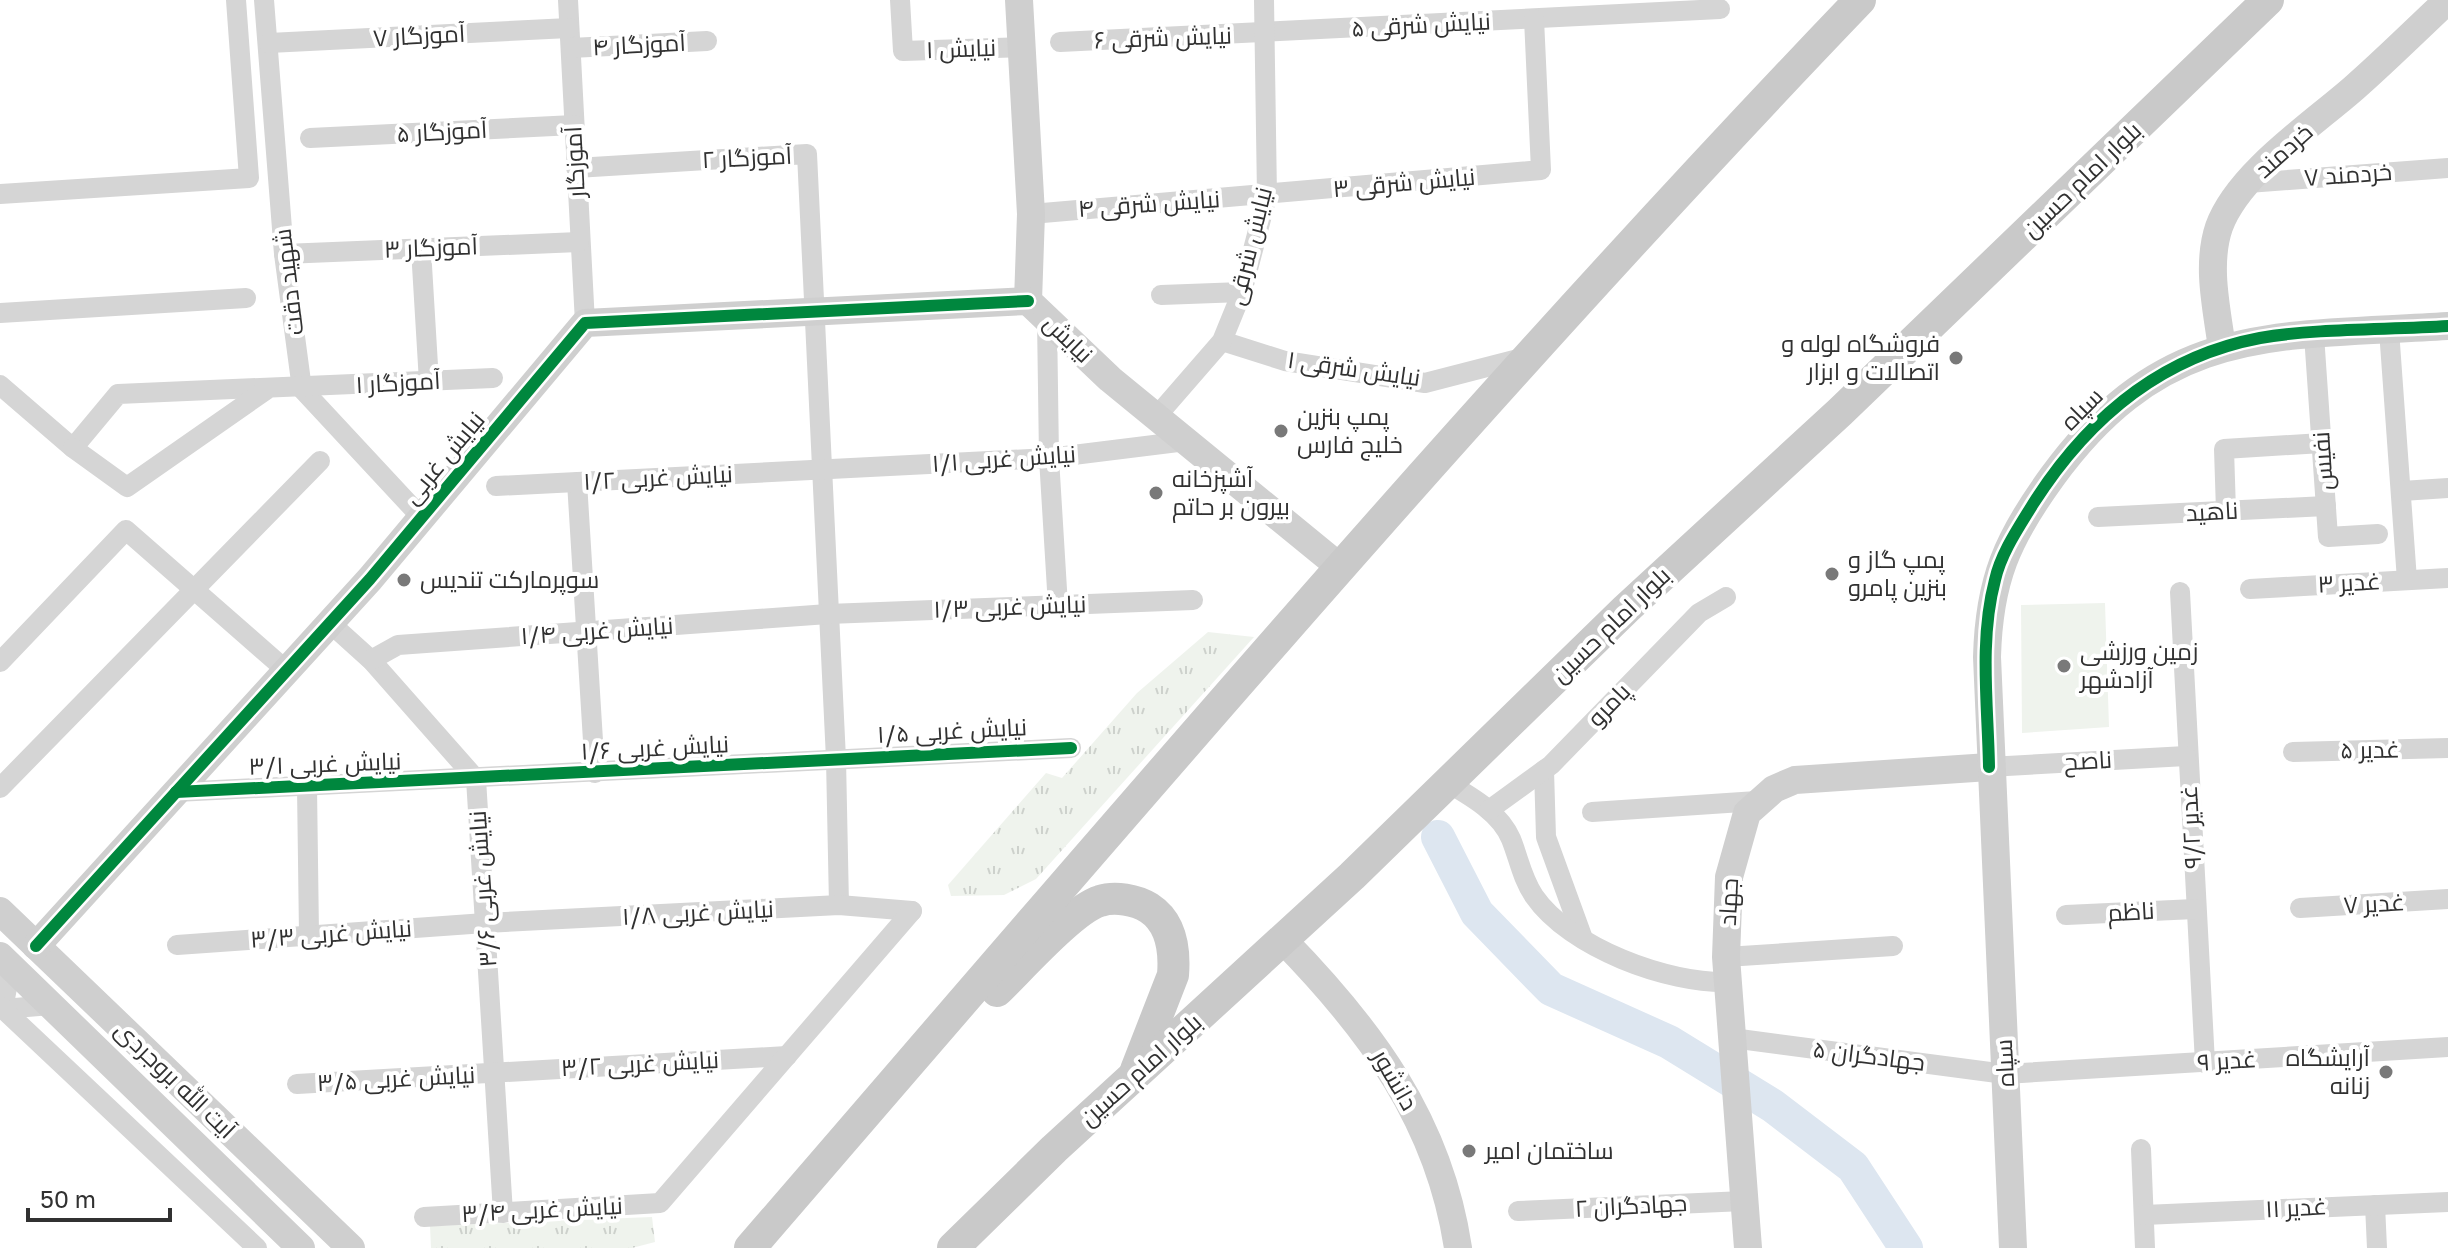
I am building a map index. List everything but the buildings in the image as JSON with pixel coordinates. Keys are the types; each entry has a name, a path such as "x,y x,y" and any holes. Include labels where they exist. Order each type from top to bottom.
{"main road":[{"path":"750,1248 1341,568 1534,355 1666,202 1860,0"},
{"name":"بلوار امام حسین","path":"953,1248 1283,940 1626,609 1840,412 2268,0"},
{"path":"869,1110 1083,909 1104,899 1131,901 1153,911 1166,927 1173,949 1173,975 1133,1077"}],"street":[{"path":"0,194 249,178 236,0"},
{"name":"شهید دقت","path":"264,0 284,254 302,389"},
{"name":"آموزگار","path":"568,0 585,323"},
{"name":"نیایش ۱","path":"900,0 903,51 1022,47"},
{"name":"نیایش","path":"1019,0 1038,310 1156,417 1341,568"},
{"name":"نیایش شرقی","path":"1156,417 1222,341 1242,292 1267,196 1264,0"},
{"name":"خردمند","path":"2222,348 2214,286 2214,250 2219,226 2248,183 2448,0"},
{"name":"نیایش شرقی ۵","path":"1265,33 1720,9"},
{"name":"نیایش شرقی ۳","path":"1267,196 1541,170 1534,19"},
{"name":"نیایش شرقی ۶","path":"1060,42 1265,33"},
{"name":"آموزگار ۷","path":"269,43 570,38"},
{"name":"آموزگار ۴","path":"570,38 707,41"},
{"name":"آموزگار ۵","path":"310,138 574,125"},
{"name":"آموزگار ۲","path":"576,168 807,154 814,314"},
{"name":"خردمند ۷","path":"2248,183 2448,168"},
{"name":"نیایش شرقی ۴","path":"1031,214 1267,196"},
{"name":"آموزگار ۳","path":"284,254 579,242"},
{"path":"421,249 429,382"},
{"path":"1161,295 1242,292"},
{"path":"0,313 246,298"},
{"path":"585,323 814,314 1038,310 1058,606"},
{"path":"814,314 836,759 839,905"},
{"name":"نیایش غربی","path":"36,946 330,623 585,323"},
{"name":"سپاه","path":"2013,1248 1989,767 1988,613 1995,576 2017,529 2070,452 2102,416 2165,372 2222,348 2262,338 2448,326"},
{"path":"2389,330 2407,580"},
{"name":"نفیس","path":"2314,335 2328,537 2378,534"},
{"name":"نیایش شرقی ۱","path":"1222,341 1285,361 1425,383 1534,355"},
{"name":"آموزگار ۱","path":"73,448 118,394 302,389 493,378"},
{"path":"0,385 73,448 127,487 266,390"},
{"path":"302,389 348,442 422,518"},
{"name":"نیایش غربی ۱/۱","path":"821,471 1049,458 1186,441"},
{"path":"2226,511 2224,449 2322,443"},
{"path":"0,788 194,586 320,461"},
{"name":"نیایش غربی ۱/۲","path":"496,486 821,471"},
{"path":"577,482 595,773"},
{"path":"2402,491 2448,488"},
{"name":"ناهید","path":"2098,517 2326,506"},
{"path":"0,662 126,530 194,586 287,671"},
{"name":"غدیر ۳","path":"2250,589 2448,578"},
{"name":"غدیر ۹/۲","path":"2180,592 2186,756 2205,1063"},
{"name":"پامرو","path":"1489,810 1544,770 1699,613 1726,597"},
{"name":"نیایش غربی ۱/۳","path":"828,614 1193,600"},
{"name":"نیایش غربی ۱/۴","path":"371,660 398,645 828,614"},
{"name":"نیایش غربی ۳/۶","path":"330,623 371,660 476,779 503,1213"},
{"name":"نیایش غربی ۱/۵","path":"836,759 1071,748"},
{"name":"غدیر ۵","path":"2293,752 2448,748"},
{"name":"ناصح","path":"1989,767 2186,756"},
{"name":"نیایش غربی ۱/۶","path":"476,779 836,759"},
{"path":"1592,812 1757,801 1795,780 1818,776 1989,767"},
{"path":"1544,770 1546,837 1582,936"},
{"name":"نیایش غربی ۳/۱","path":"176,792 476,779"},
{"path":"1448,783 1489,810 1510,838 1519,866 1540,904 1555,920 1637,967 1703,983 1728,969 1893,946"},
{"path":"307,787 309,935"},
{"name":"جهاد","path":"1748,1248 1728,969 1729,877 1742,826 1747,813 1757,801"},
{"name":"غدیر ۷","path":"2300,908 2448,899"},
{"name":"نیایش غربی ۱/۸","path":"485,923 839,905 912,911 787,1056"},
{"name":"ناظم","path":"2066,915 2195,909"},
{"name":"آیت الله بروجردی","path":"0,911 351,1248"},
{"name":"نیایش غربی ۳/۳","path":"177,945 485,923"},
{"name":"دانشور","path":"1283,940 1364,1028 1404,1088 1444,1190 1458,1248"},
{"path":"2,1007 6,961"},
{"name":"آیت الله بروجردی","path":"6,961 301,1248"},
{"path":"2,1007 51,1005"},
{"path":"2,1007 257,1248"},
{"name":"جهادگران ۵","path":"1732,1046 2005,1074"},
{"name":"غدیر ۹","path":"2005,1074 2448,1047"},
{"name":"نیایش غربی ۳/۲","path":"494,1073 787,1056"},
{"name":"نیایش غربی ۳/۴","path":"424,1217 660,1203 787,1056"},
{"name":"نیایش غربی ۳/۵","path":"297,1084 494,1073"},
{"path":"2141,1149 2145,1248"},
{"path":"235,1228 237,1186"},
{"name":"جهادگران ۲","path":"1518,1211 1744,1201"},
{"name":"غدیر ۱۱","path":"2144,1215 2448,1202"},
{"path":"2375,1205 2377,1248"}],"green space":[{"name":"زمین ورزشی آزادشهر","path":"2105,603 2109,727 2022,733 2021,605"},
{"path":"1208,632 1254,637 1036,879 1004,895 951,896 948,885 1046,773 1062,778 1137,693"},
{"path":"652,1217 655,1242 632,1248 431,1248 430,1226"}],"waterway":[{"path":"1438,837 1477,913 1551,989 1669,1042 1773,1106 1853,1167 1906,1248"}],"cycle path":[{"path":"36,946 370,579 585,323 1028,301"},
{"path":"1989,767 1987,626 1998,570 2016,531 2054,473 2102,419 2158,376 2223,347 2305,332 2448,326"},
{"path":"176,792 1071,748"}],"place":[{"name":"فروشگاه لوله و اتصالات و ابزار","path":"1956,358"},
{"name":"پمپ بنزین خلیج فارس","path":"1281,431"},
{"name":"آشپزخانه بیرون بر حاتم","path":"1156,493"},
{"name":"پمپ گاز و بنزین پامرو","path":"1832,574"},
{"name":"سوپرمارکت تندیس","path":"404,580"},
{"name":"زمین ورزشی آزادشهر","path":"2064,666"},
{"name":"آرایشگاه زنانه","path":"2386,1072"},
{"name":"ساختمان امیر","path":"1469,1151"}]}
